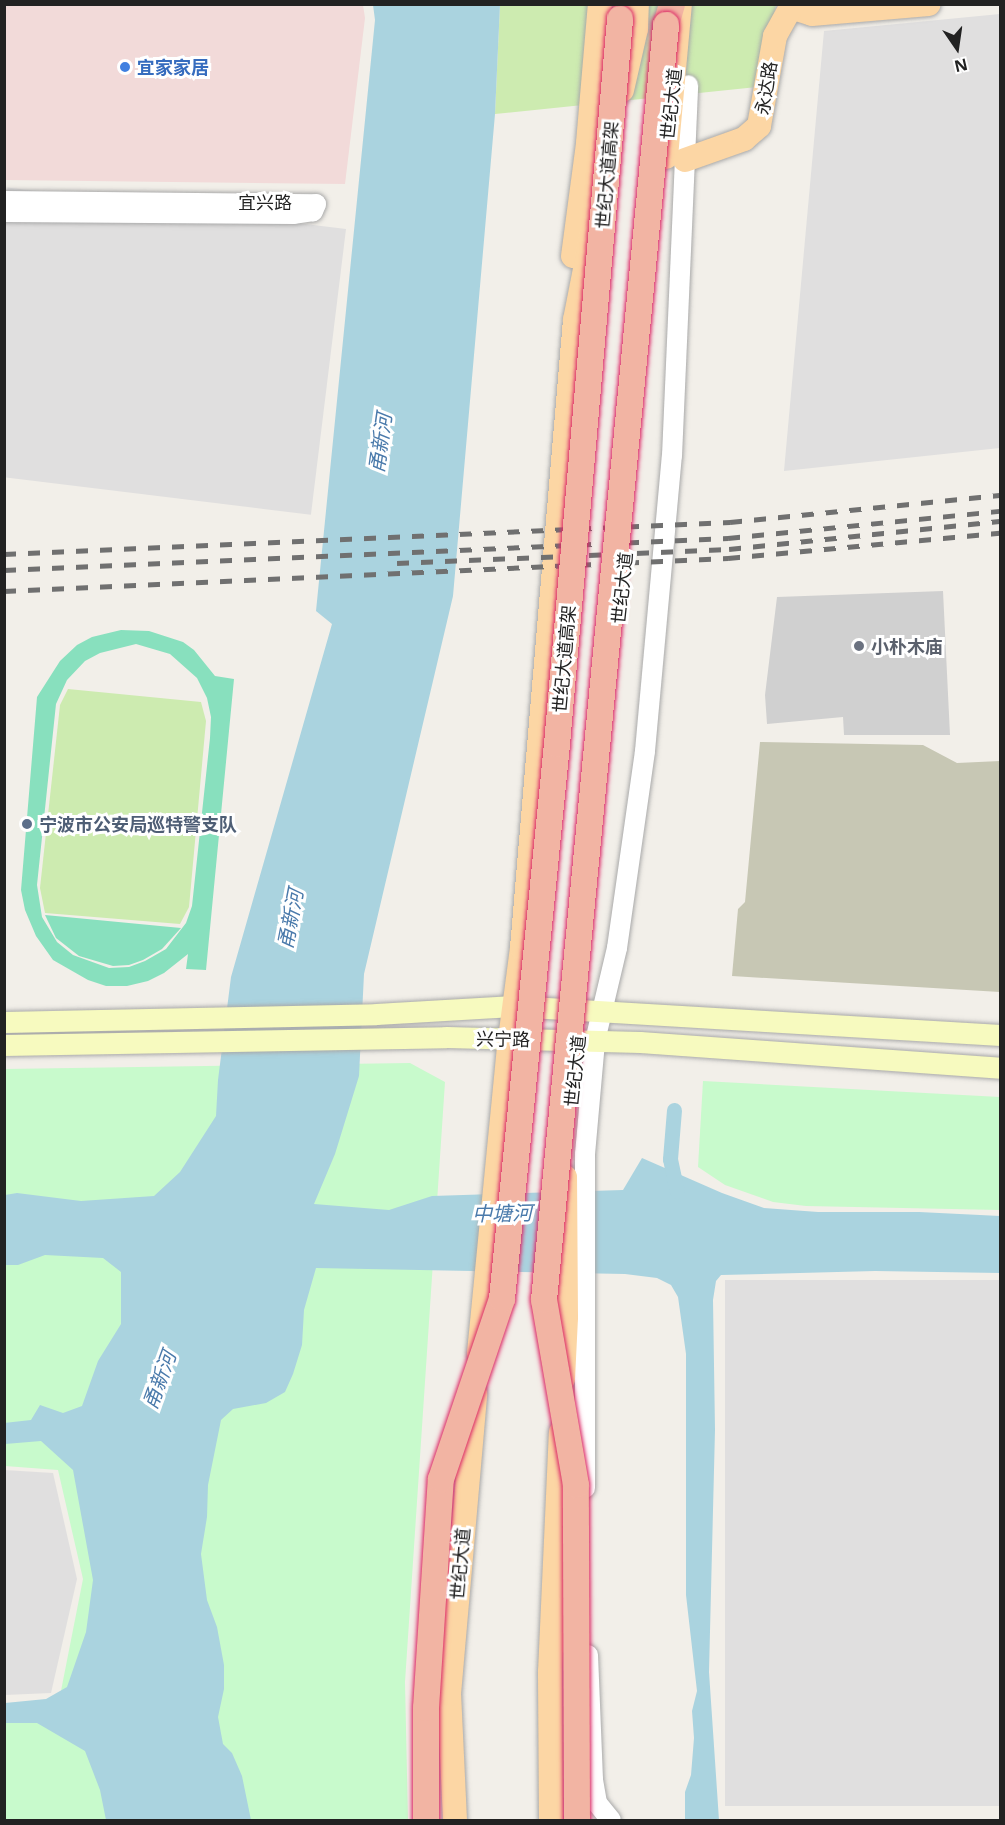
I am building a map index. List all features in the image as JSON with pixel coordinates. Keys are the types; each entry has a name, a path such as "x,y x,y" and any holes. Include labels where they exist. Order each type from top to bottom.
{"highway":[{"name":"世纪大道高架","path":"426,1821 426,1708 441,1479 492,1303 556,756 620,7"},
{"path":"577,1821 576,1485 544,1300 669,11"}],"main road":[{"name":"世纪大道","path":"551,1821 550,1672 566,1317 565,1171 591,1009 675,163 680,4"},
{"path":"675,163 688,85 696,4"},
{"name":"永达路","path":"675,163 744,139 759,126 775,36 792,6 812,15 928,4"},
{"path":"513,1006 522,948 575,320 605,162 636,29 620,7"},
{"path":"575,320 571,276 588,143 620,7"},
{"name":"世纪大道","path":"455,1821 449,1694 492,1303 497,1190 513,1006"},
{"name":"兴宁路","path":"4,1022 376,1014 513,1006 1000,1035"},
{"name":"兴宁路","path":"4,1046 212,1040 510,1039 640,1042 1000,1068"}],"street":[{"path":"591,1009 616,948 645,752 672,456 675,163"},
{"name":"宜兴路","path":"4,201 316,204 313,211 294,214 4,212"},
{"path":"587,1041 584,1550 593,1780 597,1803 611,1821"}],"shaded area":[{"path":"5,4 363,5 365,18 345,184 5,180"},
{"path":"1000,14 1000,448 784,471 824,31"},
{"path":"8,187 346,229 311,515 4,477 4,216"},
{"name":"小朴木庙","path":"943,591 950,735 844,735 843,717 767,724 765,695 777,597"},
{"path":"760,742 923,745 957,763 1000,761 1000,992 732,976 738,909 745,902"},
{"path":"725,1280 1000,1280 1000,1806 725,1806"},
{"path":"5,1470 53,1473 77,1579 51,1693 5,1695"}],"green space":[{"path":"500,5 776,5 757,87 495,114"},
{"path":"121,630 149,631 183,642 194,650 215,676 234,679 206,970 186,969 188,954 164,973 148,981 127,986 106,986 88,980 53,960 36,936 25,910 21,890 37,697 60,661 77,645 92,637","holes":["136,644 170,654 197,678 207,698 211,717 192,906 186,923 166,949 129,967 109,968 73,955 57,942 42,917 37,885 56,704 67,680 85,661 100,653"]},
{"path":"68,689 201,702 206,721 189,907 180,924 45,913 40,888 60,705"},
{"path":"45,915 181,928 162,949 143,960 129,965 113,966 79,956 56,938"},
{"path":"410,1063 445,1082 405,1682 408,1820 5,1820 5,1711 58,1706 83,1579 58,1470 5,1466 4,1069"},
{"path":"703,1081 1000,1097 1000,1210 806,1206 773,1202 725,1185 698,1167"}],"water":[{"path":"373,5 500,5 495,114 453,596 364,974 359,1076 335,1154 314,1204 389,1210 432,1196 623,1190 642,1158 722,1193 764,1208 818,1212 919,1212 1000,1216 1000,1273 875,1271 721,1275 716,1281 713,1300 715,1430 709,1672 719,1820 685,1820 685,1792 691,1775 694,1738 692,1711 697,1691 686,1595 686,1354 678,1297 671,1285 657,1278 625,1274 316,1268 304,1310 302,1345 285,1392 266,1403 233,1409 221,1420 208,1485 207,1517 201,1554 207,1600 217,1627 224,1665 224,1689 218,1717 223,1744 232,1753 242,1776 251,1820 106,1820 100,1790 85,1751 37,1723 5,1723 5,1703 46,1699 67,1687 86,1632 93,1580 73,1470 41,1441 5,1444 4,1423 31,1420 40,1405 63,1413 82,1406 98,1361 121,1324 121,1272 103,1258 45,1255 18,1265 5,1265 5,1195 17,1193 81,1201 154,1196 180,1172 216,1116 218,1080 231,977 332,624 316,611 375,20"}],"waterway":[{"path":"674,1110 670,1159 677,1191"}],"railway":[{"path":"4,554 730,522 1000,495"},
{"path":"4,570 728,538 1000,511"},
{"path":"397,563 729,549 1000,521"},
{"path":"4,591 728,558 1000,533"}],"place":[{"name":"宜家家居","path":"125,67"},
{"name":"小朴木庙","path":"859,646"},
{"name":"宁波市公安局巡特警支队","path":"27,824"}],"water label":[{"name":"甬新河","path":"380,443"},
{"name":"甬新河","path":"290,919"},
{"name":"中塘河","path":"502,1213"},
{"name":"甬新河","path":"159,1380"}]}
